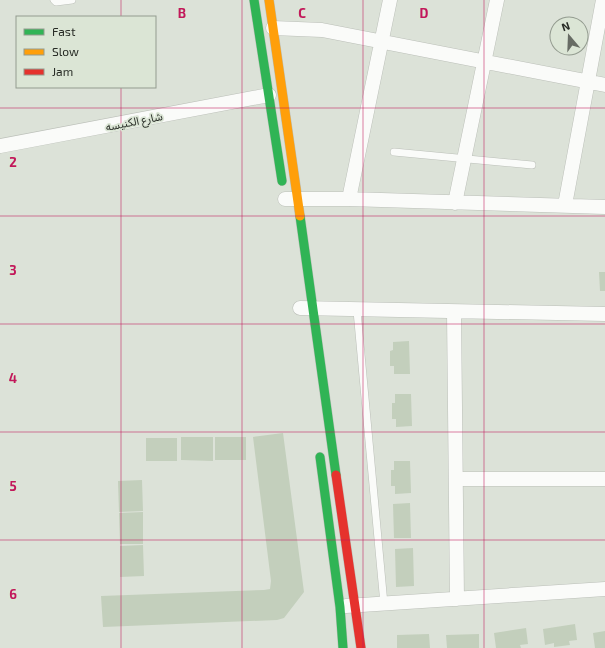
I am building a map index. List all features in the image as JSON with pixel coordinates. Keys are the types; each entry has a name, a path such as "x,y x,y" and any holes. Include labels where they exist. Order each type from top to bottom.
{"street":[{"path":"254,0 269,95 289,202"},
{"path":"269,0 273,28 289,202 303,309 361,648"},
{"path":"349,199 390,0"},
{"path":"455,203 497,0"},
{"path":"565,205 603,0"},
{"path":"273,28 322,30 605,86"},
{"name":"شارع الكنيسه","path":"0,146 269,95"},
{"path":"289,202 349,199 605,207"},
{"path":"303,309 605,314"},
{"path":"454,312 457,599"},
{"path":"319,450 340,607 343,648"},
{"path":"456,479 605,479"},
{"path":"340,607 605,589"}],"lane":[{"path":"54,0 56,2 72,0"},
{"path":"394,152 532,165"},
{"path":"357,310 384,604"}],"building":[{"path":"599,272 605,272 605,291 600,291"},
{"path":"409,341 410,374 394,374 394,366 390,366 390,351 393,350 393,342"},
{"path":"395,394 411,394 412,426 396,427 396,419 392,419 392,403 395,403"},
{"path":"283,433 304,592 284,618 277,620 103,627 101,596 270,589 271,581 253,437"},
{"path":"181,437 213,437 213,461 181,460"},
{"path":"215,437 246,437 246,460 215,460"},
{"path":"146,438 177,438 177,461 146,461"},
{"path":"394,461 410,461 411,493 395,494 395,486 391,486 391,470 394,470"},
{"path":"142,480 143,511 119,512 118,481"},
{"path":"410,503 411,538 394,538 393,504"},
{"path":"143,512 143,544 120,544 119,513"},
{"path":"143,545 144,576 120,577 120,546"},
{"path":"413,548 414,586 396,587 395,549"},
{"path":"575,624 577,640 569,641 570,645 554,647 554,643 545,645 543,629"},
{"path":"526,628 528,644 520,645 521,648 496,648 494,633"},
{"path":"605,631 605,648 595,648 593,633"},
{"path":"429,634 430,648 397,648 397,635"},
{"path":"479,634 479,648 447,648 446,635"}],"traffic: fast":[{"path":"254,0 282,181"},
{"path":"300,216 336,475"},
{"path":"320,457 340,607 343,648"}],"traffic: slow":[{"path":"269,0 300,216"}],"traffic: jam":[{"path":"336,475 361,648"}]}
